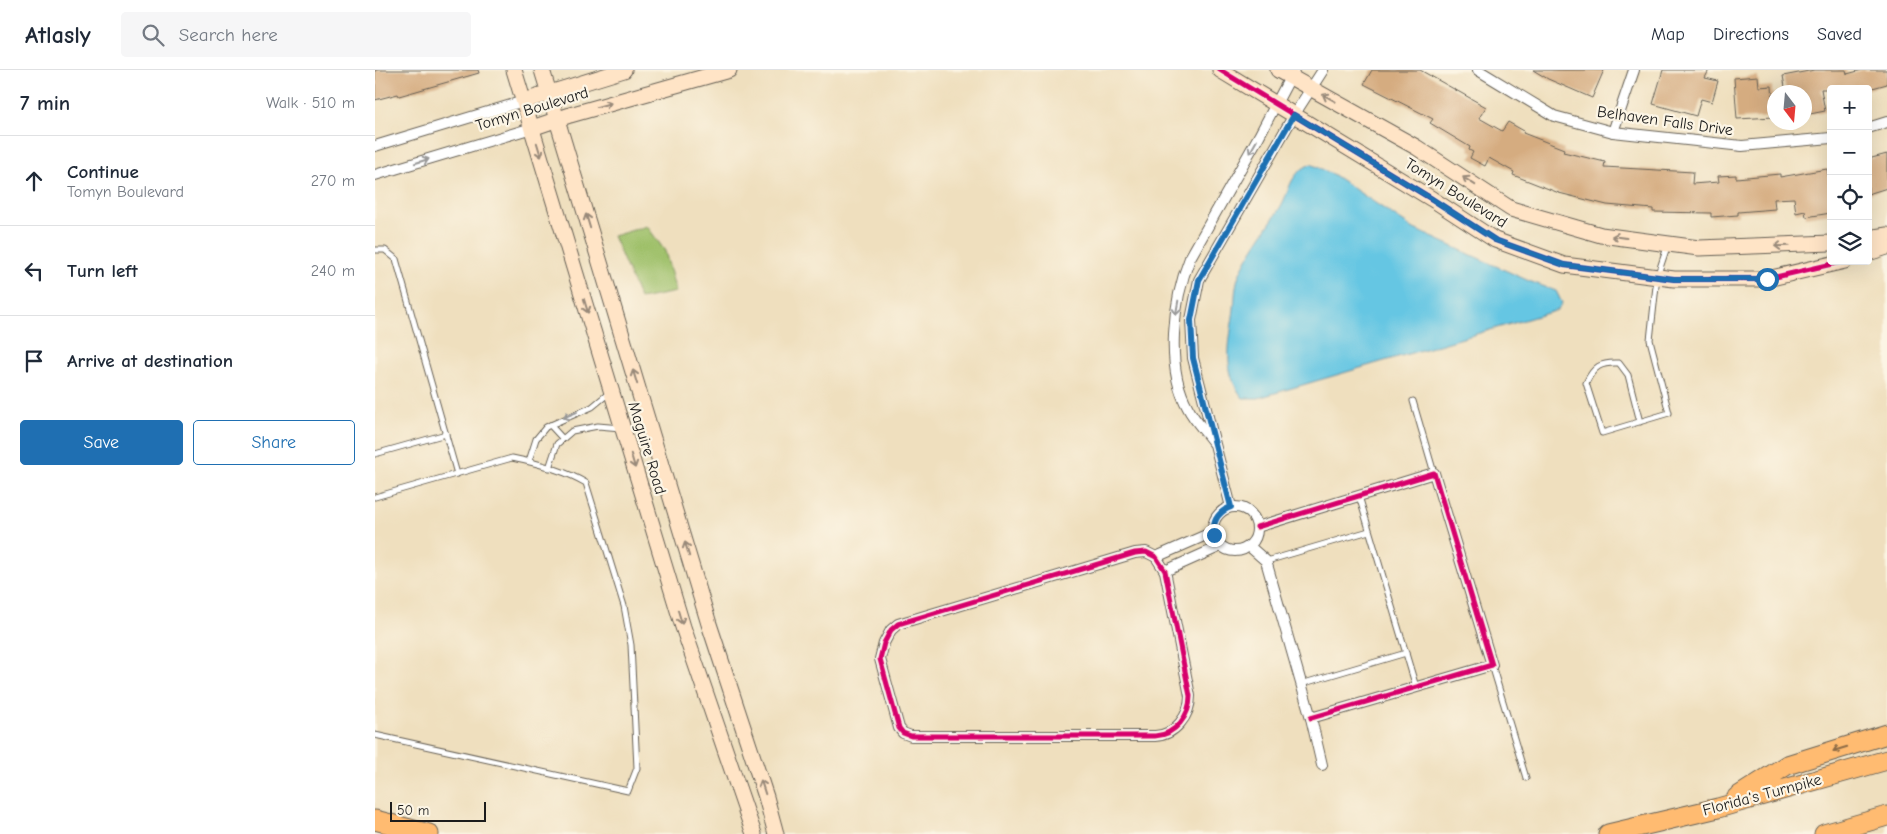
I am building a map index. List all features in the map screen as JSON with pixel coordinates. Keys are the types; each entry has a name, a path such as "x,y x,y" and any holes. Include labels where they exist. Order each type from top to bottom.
{"highway":[{"path":"1718,808 1787,765 1887,734"},
{"name":"Florida's Turnpike","path":"1608,834 1718,808 1887,760"},
{"path":"1824,834 1887,816"},
{"path":"375,820 429,834"}],"street":[{"name":"Maguire Road","path":"514,70 683,626 754,834"},
{"name":"Maguire Road","path":"542,70 709,624 777,834"},
{"name":"Tomyn Boulevard","path":"375,146 624,70"},
{"name":"Tomyn Boulevard","path":"375,176 557,119 729,70"},
{"name":"Tomyn Boulevard","path":"1220,70 1432,199 1495,240 1564,265 1674,279 1767,279 1828,265"},
{"path":"1231,507 1193,358 1191,320 1199,280 1294,115 1323,70"},
{"name":"Belhaven Falls Drive","path":"1478,70 1554,116 1613,132 1741,146 1827,138"},
{"path":"1613,132 1634,70"},
{"name":"Tomyn Boulevard","path":"1287,72 1311,88 1416,147 1511,208 1601,234 1699,248 1827,243"},
{"path":"1217,448 1188,408 1180,389 1175,366 1175,316 1183,274 1190,258 1276,104 1287,72"},
{"path":"1872,127 1887,122"},
{"path":"1872,237 1887,235"},
{"path":"1872,252 1887,246"},
{"path":"1183,274 1199,280"},
{"path":"1257,527 1434,473 1492,665 1311,718"},
{"path":"1231,507 1239,507 1246,510 1251,514 1257,527 1254,541 1249,546 1236,551 1221,546 1213,532 1214,521 1218,514 1231,507"},
{"path":"1156,557 1213,532"},
{"path":"1165,571 1221,546"},
{"path":"1249,546 1266,562 1311,718 1322,765"},
{"path":"1146,552 1156,557 1165,571 1190,706 1184,720 1171,732 1163,736 911,736 903,733 899,728 880,659 884,643 891,630 898,624 1135,553 1146,552"}],"lane":[{"path":"1640,422 1628,375 1619,363 1606,362 1592,371 1586,383 1602,433 1669,414 1650,340 1657,277 1668,244"},
{"path":"375,250 385,250 396,259 457,474"},
{"path":"529,461 536,439 546,426 591,407 611,391"},
{"path":"1413,401 1434,473"},
{"path":"549,425 563,439"},
{"path":"549,468 557,444 573,431 598,426 623,428"},
{"path":"375,454 446,434"},
{"path":"375,497 512,458 529,461 575,477 586,483 625,606 631,645 637,768 629,790 375,735"},
{"path":"1359,496 1416,687"},
{"path":"1266,562 1369,532"},
{"path":"1301,684 1406,653"},
{"path":"1492,665 1526,778"}],"green space":[{"path":"647,226 665,251 676,292 640,299 613,236"}],"water":[{"path":"1311,164 1332,174 1414,229 1529,281 1556,291 1562,303 1558,310 1258,398 1243,398 1236,388 1229,366 1229,344 1238,279 1248,257 1281,206 1294,177 1298,172"}],"building":[{"path":"375,70 478,70 479,73 399,96 398,94 375,100"},
{"path":"1372,70 1420,70 1486,107 1479,118 1502,131 1508,122 1524,131 1523,133 1564,149 1563,152 1605,162 1604,167 1693,172 1692,184 1719,182 1718,176 1736,175 1736,178 1780,174 1780,177 1827,169 1827,214 1806,217 1805,211 1796,213 1794,198 1774,199 1775,209 1738,212 1738,215 1711,217 1711,213 1653,212 1653,209 1607,205 1559,193 1513,175 1514,172 1489,158 1485,166 1470,158 1473,152 1469,150 1470,147 1430,123 1433,119 1364,84"},
{"path":"1533,70 1604,70 1592,98 1548,79"},
{"path":"1663,70 1709,70 1705,78 1718,81 1712,102 1701,99 1696,116 1653,104"},
{"path":"1814,70 1846,70 1847,74 1862,70 1887,70 1887,84 1872,88 1872,85 1827,85 1827,89 1821,89 1825,111 1812,114 1812,85 1785,85 1783,76"},
{"path":"1758,76 1759,87 1767,86 1767,117 1737,119 1734,78"},
{"path":"1887,154 1887,188 1872,193 1872,175 1872,158"}],"cycle path":[{"path":"1220,70 1432,199 1495,240 1564,265 1674,279 1767,279 1828,265"},
{"path":"1257,527 1434,473 1492,665 1311,718"},
{"path":"1146,552 1156,557 1165,571 1190,696 1187,711 1175,728 1162,735 1155,736 911,736 903,733 899,728 880,659 884,643 891,630 898,624 1135,553 1146,552"}],"route":[{"path":"1214,535 1214,521 1218,514 1231,507 1193,358 1191,320 1199,280 1294,115 1432,199 1495,240 1564,265 1674,279 1767,279"}]}
